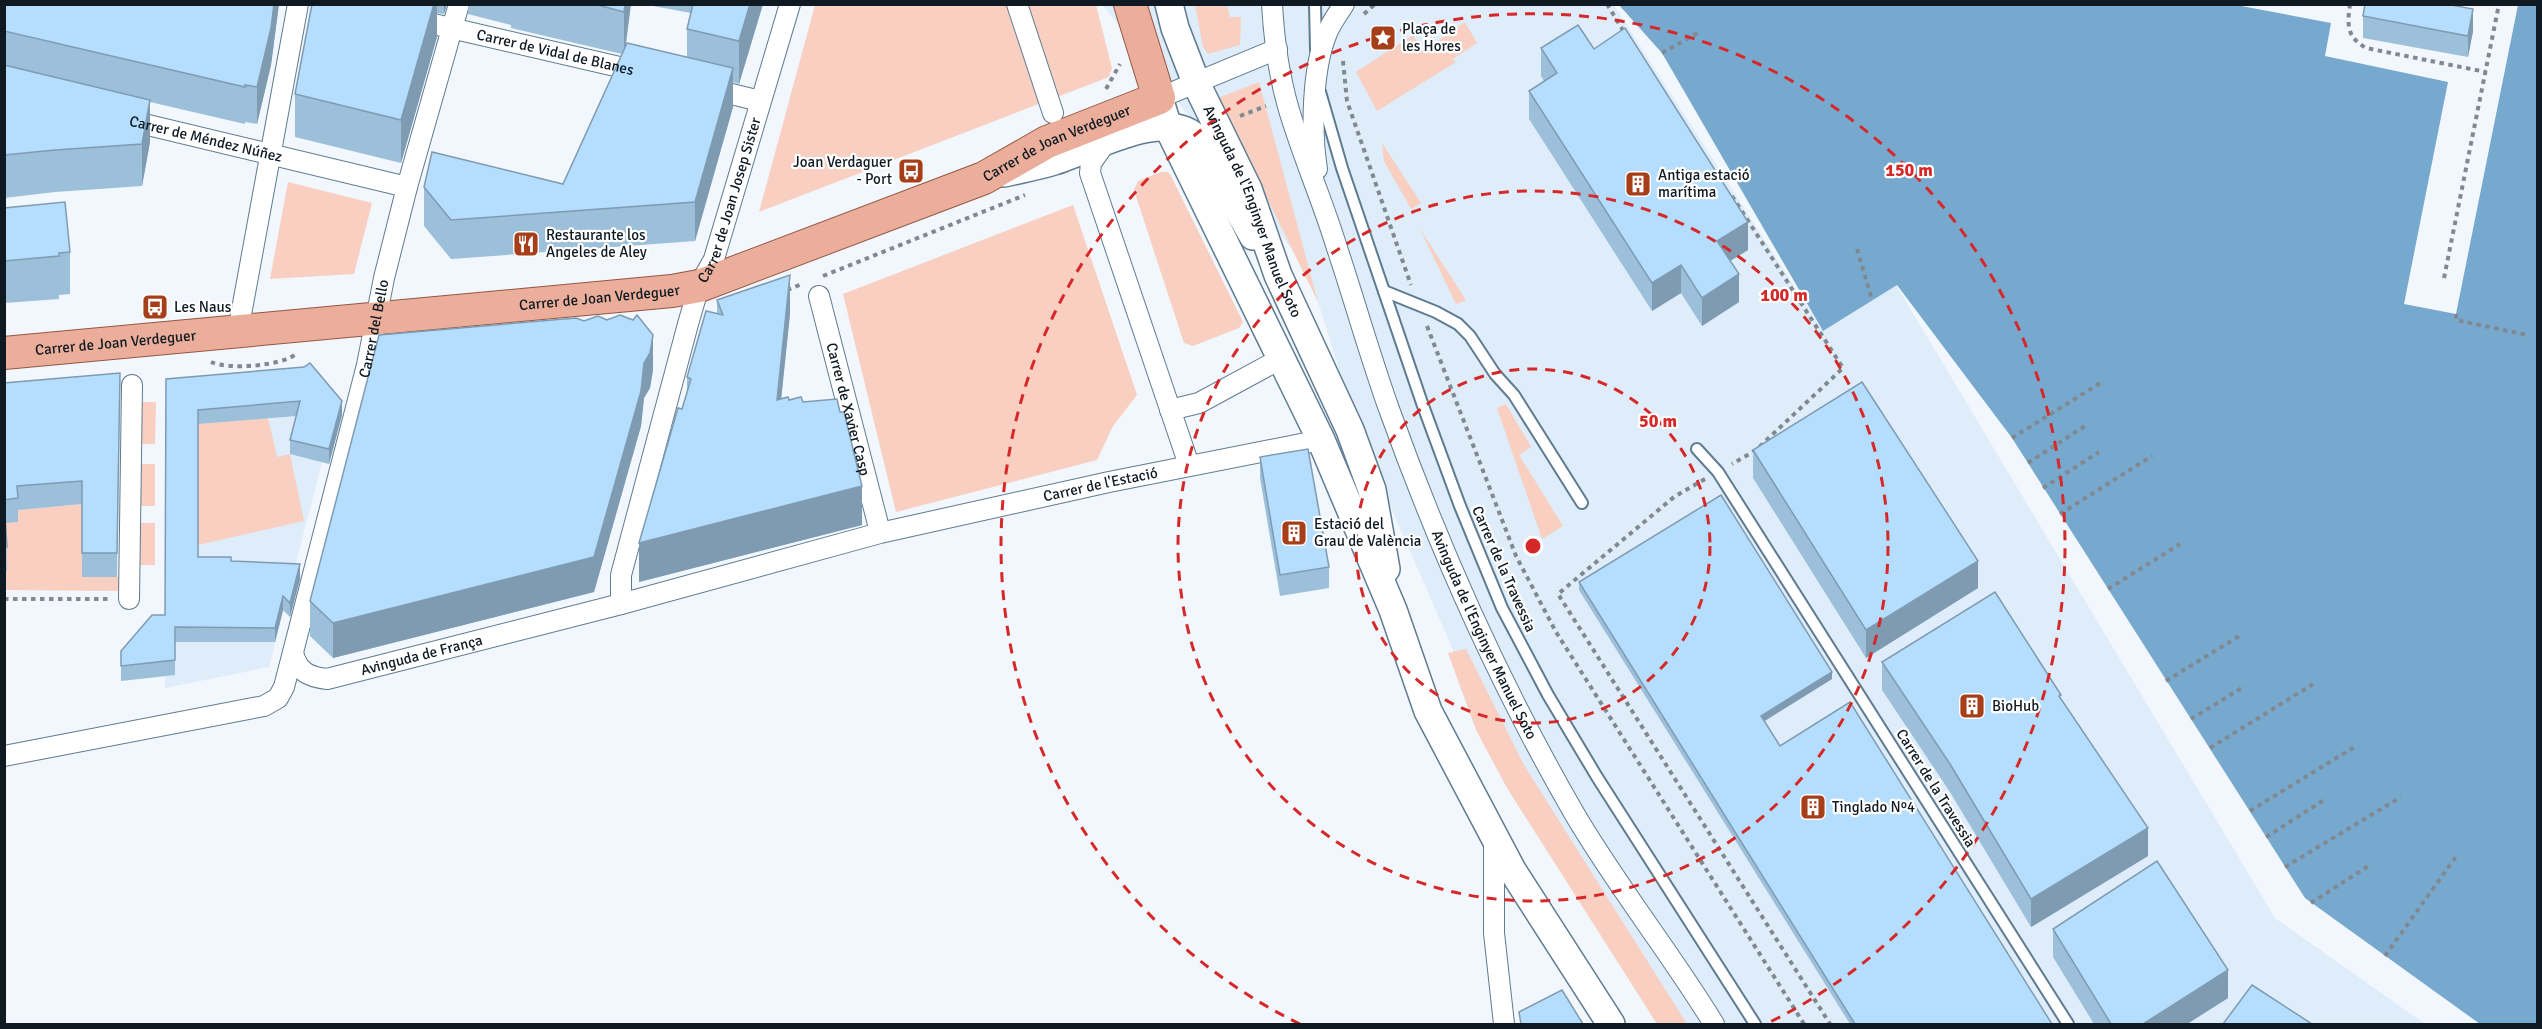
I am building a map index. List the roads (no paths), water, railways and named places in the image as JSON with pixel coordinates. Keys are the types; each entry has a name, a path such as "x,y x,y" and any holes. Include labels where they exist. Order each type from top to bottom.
{"main road":[{"name":"Avinguda de l'Enginyer Manuel Soto","path":"1130,4 1163,113 1320,440 1393,610 1428,711 1512,870 1611,1024"},
{"name":"Avinguda de l'Enginyer Manuel Soto","path":"1169,4 1174,28 1197,84 1248,189 1278,275 1350,430 1372,489 1393,610"},
{"path":"984,178 1055,161 1139,131 1163,113 1182,129 1193,134 1199,141 1278,275"},
{"name":"Carrer de Joan Verdeguer","path":"4,353 672,291 699,286 984,178 1047,142 1163,113"}],"street":[{"path":"238,331 298,4"},
{"name":"Carrer del Bello","path":"293,653 367,365 384,278 407,187 459,4"},
{"name":"Carrer de Joan Josep Sister","path":"621,604 621,575 699,286 714,259 790,4"},
{"path":"1017,4 1053,113"},
{"name":"Avinguda de l'Enginyer Manuel Soto","path":"1272,4 1276,50 1288,109 1388,406 1419,489 1487,646 1575,815 1714,1024"},
{"name":"Avinguda de l'Enginyer Manuel Soto","path":"1323,211 1314,128 1317,82 1327,32 1344,4"},
{"name":"Carrer de Vidal de Blanes","path":"395,15 658,76"},
{"path":"1163,113 1197,84 1276,50"},
{"path":"692,85 760,101"},
{"name":"Carrer de Méndez Núñez","path":"109,115 407,187"},
{"path":"1106,142 1091,163 1090,173 1189,465"},
{"name":"Carrer de Xavier Casp","path":"819,296 879,528"},
{"path":"1170,410 1199,403 1282,358"},
{"path":"129,599 132,386"},
{"name":"Carrer de l'Estació","path":"879,528 1320,440"},
{"name":"Avinguda de França","path":"293,653 296,663 303,672 314,678 327,679 621,604 879,528"},
{"path":"4,756 264,706 278,698 284,687 293,653"},
{"path":"1494,836 1494,933 1504,1024"}],"lane":[{"name":"Carrer de la Travessia","path":"1315,4 1317,82 1342,168 1448,475 1502,608 1548,695 1597,777 1755,1024"},
{"path":"1384,291 1418,304 1458,324 1470,336 1495,374 1514,394 1582,503"},
{"name":"Carrer de la Travessia","path":"1697,448 1718,472 2068,1024"}],"water":[{"path":"1619,5 2236,5 2331,23 2325,56 2448,82 2404,304 2456,314 2518,5 2537,5 2537,1024 2480,1024 2305,898 2012,438 1897,285 1823,331 1662,53"}],"place":[{"name":"Plaça de les Hores","path":"1383,38"},
{"name":"Joan Verdaguer - Port","path":"911,171"},
{"name":"Antiga estació marítima","path":"1638,184"},
{"name":"Restaurante los Angeles de Aley","path":"526,244"},
{"name":"Les Naus","path":"155,307"},
{"name":"Estació del Grau de València","path":"1294,533"},
{"name":"BioHub","path":"1972,706"},
{"name":"Tinglado Nº4","path":"1813,807"}]}
